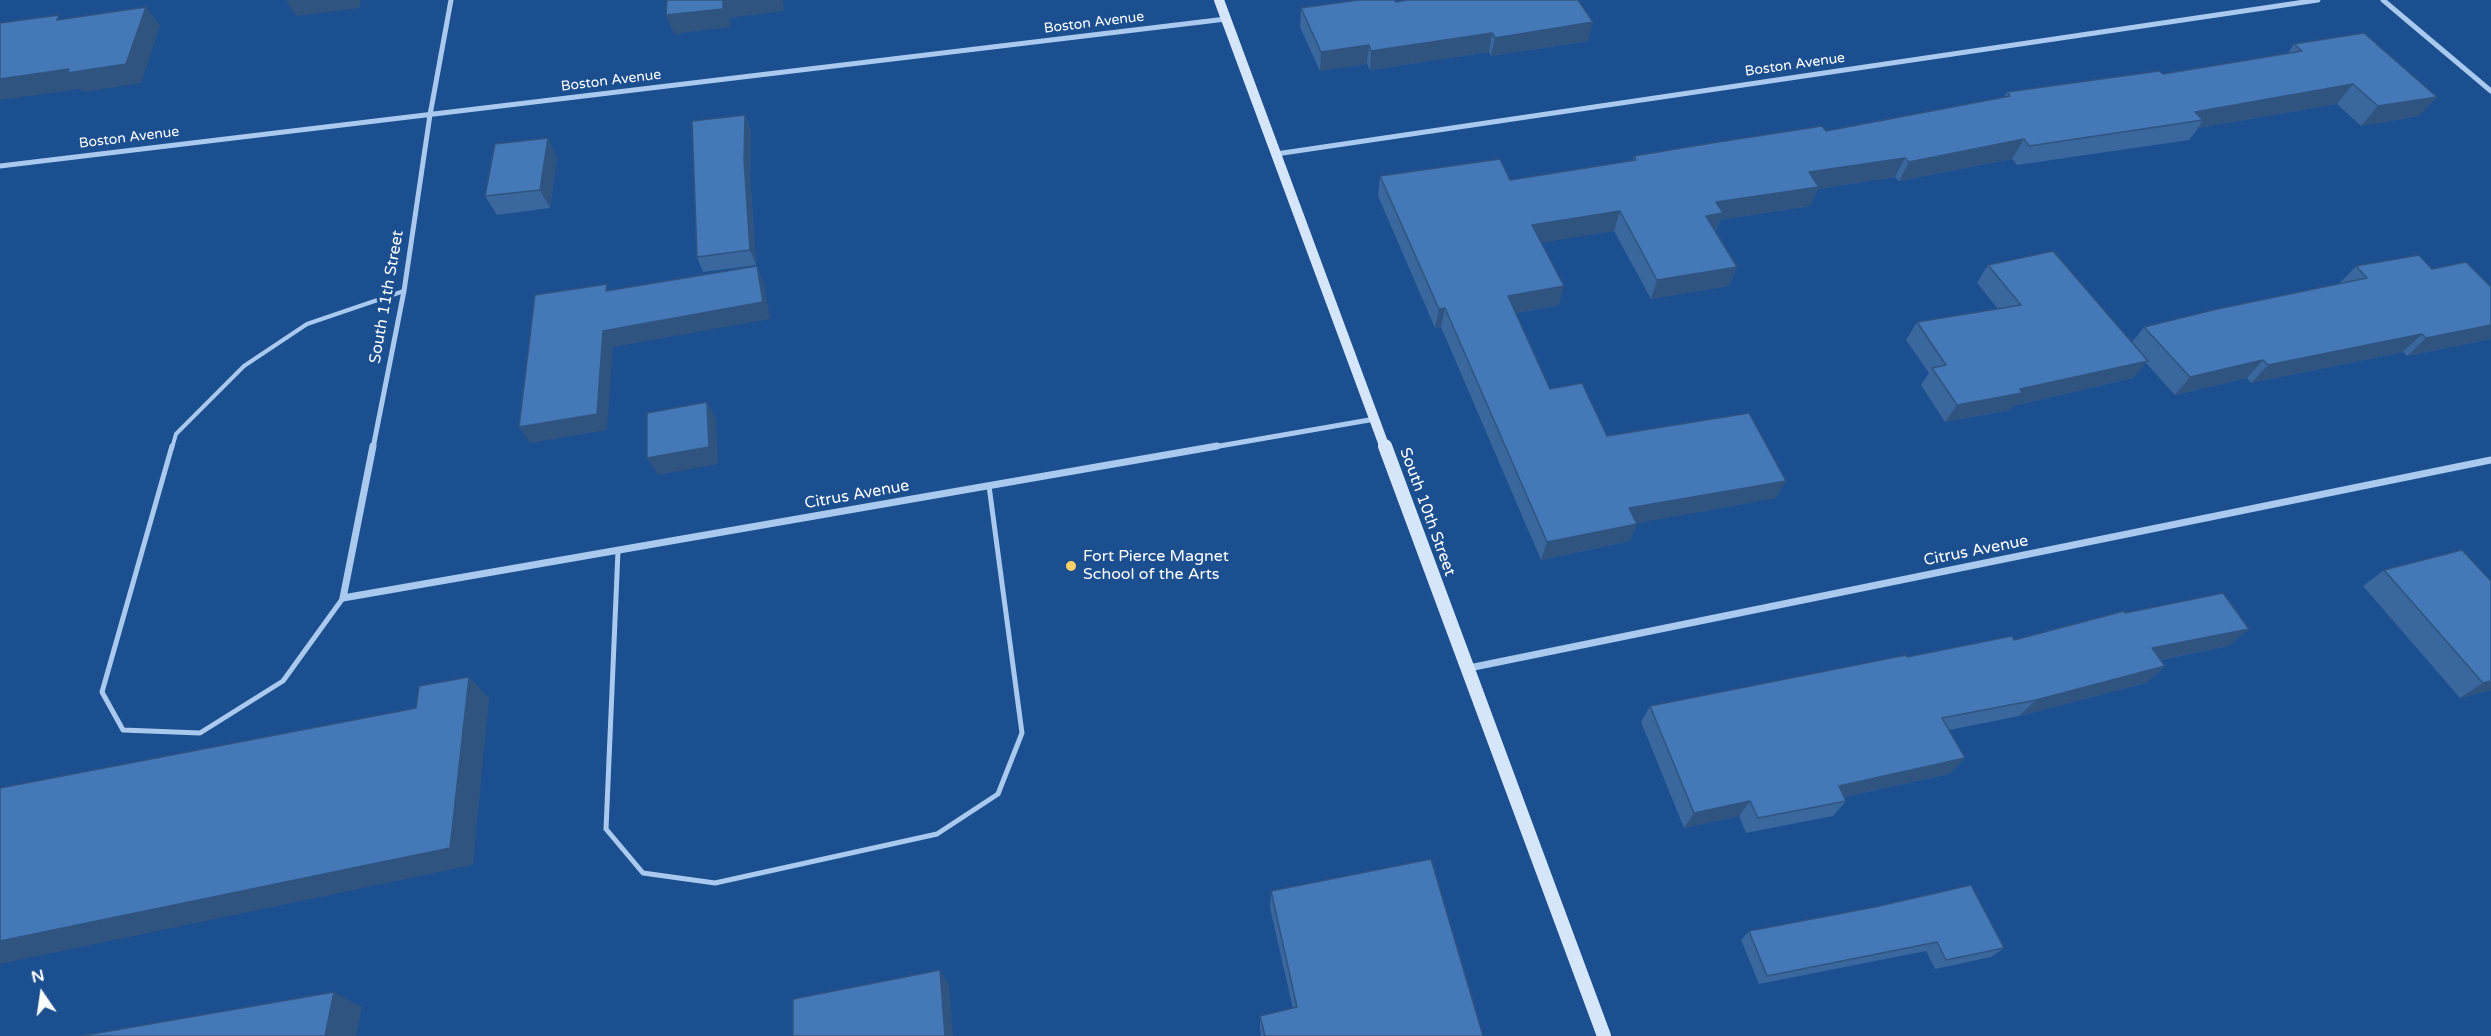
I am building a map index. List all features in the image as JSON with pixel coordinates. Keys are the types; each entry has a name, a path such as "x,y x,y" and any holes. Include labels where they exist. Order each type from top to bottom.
{"street":[{"name":"South 11th Street","path":"344,598 404,291 430,114 451,0"},
{"name":"South 10th Street","path":"1219,0 1604,1036"},
{"name":"Boston Avenue","path":"1276,154 2318,0"},
{"path":"2383,0 2491,91"},
{"name":"Boston Avenue","path":"0,166 1226,19"},
{"name":"Citrus Avenue","path":"344,598 1376,419"},
{"name":"Citrus Avenue","path":"1467,668 2491,460"}],"lane":[{"path":"344,598 283,681 200,733 123,730 102,692 176,434 244,366 307,324 404,291"},
{"path":"618,551 606,829 643,873 715,883 937,834 998,794 1022,733 989,486"}],"building":[{"path":"667,0 723,0 723,9 666,15"},
{"path":"1358,0 1395,0 1396,2 1407,0 1578,0 1593,22 1495,38 1492,33 1371,51 1369,45 1321,52 1301,8"},
{"path":"146,7 126,64 67,73 69,69 0,79 0,23 59,15 57,20"},
{"path":"2364,33 2437,97 2378,106 2353,84 2195,112 2203,120 2029,146 2024,139 1909,162 1905,158 1809,172 1819,187 1716,202 1723,213 1706,216 1737,267 1657,280 1620,211 1532,225 1564,286 1508,296 1550,389 1582,383 1607,436 1749,413 1786,481 1629,508 1637,524 1547,542 1445,308 1439,309 1380,176 1500,159 1510,180 1636,160 1634,156 1718,142 1822,126 1826,131 2010,96 2007,92 2159,71 2163,74 2302,51 2294,44"},
{"path":"745,115 744,160 750,250 697,257 692,121"},
{"path":"548,138 540,190 485,196 495,144"},
{"path":"2053,251 2148,361 2020,389 2022,393 1957,405 1932,368 1946,365 1917,322 2021,305 1988,265"},
{"path":"2419,255 2432,269 2466,262 2491,287 2491,325 2426,338 2422,334 2268,365 2263,360 2190,377 2144,327 2217,309 2367,278 2356,266"},
{"path":"757,266 763,302 603,331 597,414 519,427 535,295 607,284 606,291"},
{"path":"707,402 709,447 647,458 647,413"},
{"path":"2462,550 2491,581 2491,681 2483,683 2384,570"},
{"path":"2223,593 2249,629 2152,648 2165,666 2036,700 1942,718 1965,758 1839,786 1846,801 1758,818 1750,801 1694,813 1650,706 1906,655 1907,657 2012,636 2014,640 2124,611 2125,613"},
{"path":"469,677 450,848 0,941 0,788 416,708 419,686"},
{"path":"1431,859 1483,1036 1265,1036 1260,1016 1297,1007 1271,891"},
{"path":"1971,885 2004,948 1946,960 1937,942 1767,976 1749,931 1875,907"},
{"path":"940,970 945,1036 793,1036 793,999"},
{"path":"334,992 325,1036 81,1036"}],"place":[{"name":"Fort Pierce Magnet School of the Arts","path":"1071,566"}]}
